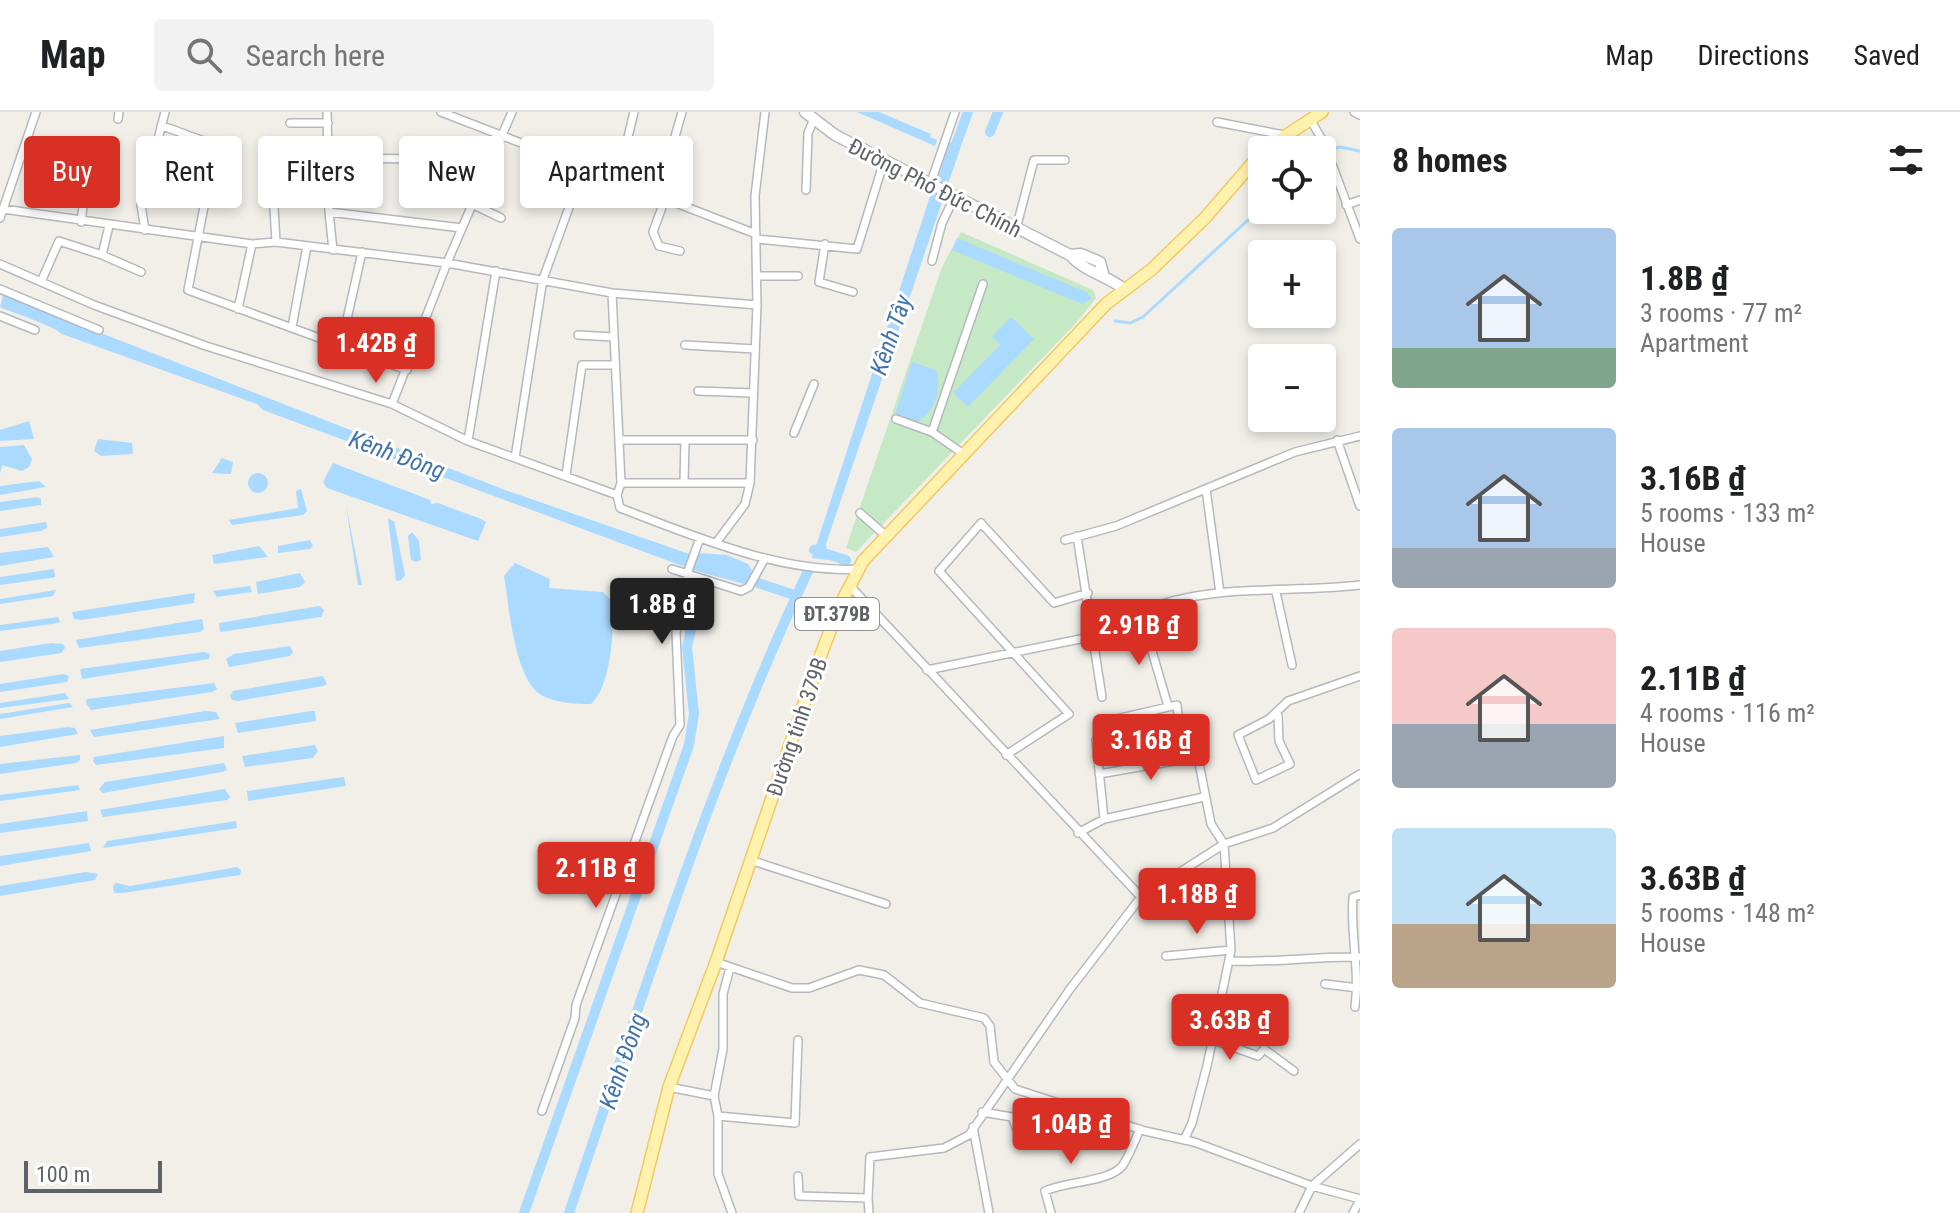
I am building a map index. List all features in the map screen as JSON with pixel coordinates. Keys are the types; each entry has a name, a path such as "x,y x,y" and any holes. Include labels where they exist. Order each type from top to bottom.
{"main road":[{"name":"Đường tỉnh 379B","path":"1284,135 1322,112"},
{"name":"Đường Phó Đức Chính","path":"809,116 835,135 952,199 1070,255 1081,254 1100,262 1103,273 1124,289"},
{"name":"Đường tỉnh 379B","path":"637,1213 669,1087 716,962 820,657 859,569 885,535 962,453 1124,289 1151,270 1205,218 1248,168"}],"street":[{"path":"36,112 1,214 201,235 252,244 276,242 362,252 496,271 612,293 757,305"},
{"path":"145,230 141,205 165,112"},
{"path":"327,112 329,136"},
{"path":"441,112 456,115 502,136 512,112"},
{"path":"628,136 634,112"},
{"path":"676,136 682,112"},
{"path":"716,543 745,504 750,483 757,305 755,196 765,112"},
{"path":"929,184 955,112"},
{"path":"1354,112 1360,115"},
{"path":"806,190 809,116"},
{"path":"1309,118 1324,143 1360,239"},
{"path":"1217,122 1284,135"},
{"path":"290,123 328,123"},
{"path":"161,126 181,131 190,139 216,144 201,235 188,290 407,370"},
{"path":"1016,229 1034,160 1065,160"},
{"path":"687,208 756,236 857,249 884,161"},
{"path":"932,261 952,199"},
{"path":"1346,205 1360,200"},
{"path":"81,222 83,208"},
{"path":"274,208 276,242"},
{"path":"329,208 333,250"},
{"path":"392,404 447,263 472,208"},
{"path":"480,208 501,218"},
{"path":"515,458 543,279 569,208"},
{"path":"659,208 653,232 659,246 680,251"},
{"path":"329,212 462,228"},
{"path":"102,255 109,226"},
{"path":"41,282 59,241 141,272"},
{"path":"238,309 252,244"},
{"path":"825,244 819,282 853,292"},
{"path":"292,327 307,246"},
{"path":"341,346 362,252"},
{"path":"0,264 206,346 392,404 468,441 617,495"},
{"path":"468,441 496,271"},
{"path":"757,276 798,276"},
{"path":"932,432 983,284"},
{"path":"0,289 99,330"},
{"path":"612,293 621,440 621,483 617,495 620,508 765,558 831,570 859,569"},
{"path":"0,316 35,330"},
{"path":"578,335 613,337"},
{"path":"685,345 755,349"},
{"path":"566,475 582,365 615,365"},
{"path":"794,433 814,384"},
{"path":"698,391 753,393"},
{"path":"896,419 932,432 962,453"},
{"path":"1065,540 1116,526 1295,452 1360,436"},
{"path":"621,440 753,440"},
{"path":"684,483 685,440"},
{"path":"1337,440 1360,506"},
{"path":"621,483 750,483"},
{"path":"1206,489 1220,593"},
{"path":"860,513 885,535"},
{"path":"1006,755 1069,714 939,571 981,523 1054,603 1088,593"},
{"path":"1077,536 1102,697"},
{"path":"542,1111 575,1018 576,1005 673,736 680,725 676,632 688,573 700,538"},
{"path":"672,569 741,591 749,587 765,558"},
{"path":"927,670 1133,626 1148,610 1184,598 1242,589 1276,592 1360,585"},
{"path":"850,586 1141,897"},
{"path":"1276,592 1292,665"},
{"path":"1142,617 1168,706"},
{"path":"1278,716 1279,741 1290,764 1256,780 1238,735 1269,719 1288,701 1360,676"},
{"path":"1104,819 1096,740 1116,719 1177,705 1179,726 1195,743 1211,824 1224,844 1231,950 1213,1040 1192,1123 1184,1140"},
{"path":"1099,774 1197,757"},
{"path":"869,1213 870,1157 944,1148 969,1135 1005,1078 1141,897 1224,844 1273,828 1360,774"},
{"path":"1078,833 1104,819 1204,797"},
{"path":"750,860 886,904"},
{"path":"1355,1007 1359,957 1351,918 1353,897 1360,895"},
{"path":"1166,956 1231,950"},
{"path":"1229,961 1278,964 1325,956 1359,957"},
{"path":"716,962 792,988 809,988 859,970 884,975 920,1003 984,1018 990,1026 994,1062 1015,1089 1184,1140 1312,1186 1360,1199 1353,1213"},
{"path":"730,968 723,994 723,1049 714,1096 718,1116 718,1174 732,1213"},
{"path":"1325,984 1358,988"},
{"path":"718,1116 795,1123 798,1040"},
{"path":"1213,1040 1258,1056 1264,1049 1294,1071"},
{"path":"669,1087 714,1096"},
{"path":"982,1112 1012,1117 1018,1132"},
{"path":"973,1127 989,1213"},
{"path":"1051,1213 1045,1191 1063,1183 1112,1176 1122,1166 1140,1129"},
{"path":"1299,1213 1312,1186 1360,1144"},
{"path":"798,1176 799,1196 868,1198"}],"green space":[{"path":"961,232 1093,290 1096,298 1077,322 856,552 846,548 942,267"}],"water":[{"path":"857,112 879,112 931,134 930,137 937,140 935,146"},
{"path":"948,141 961,146 826,544 828,560 812,558"},
{"path":"957,238 1086,292 1092,298 1082,304 952,250"},
{"path":"3,295 505,490 698,557 700,553 727,555 748,564 752,570 748,585 693,570 263,410 257,404 62,334 0,307"},
{"path":"1011,317 1034,339 968,407 953,393 1000,345 992,336"},
{"path":"912,362 936,370 938,378 936,399 929,412 918,422 895,414"},
{"path":"29,421 34,439 0,441 0,430"},
{"path":"98,439 132,443 133,454 101,456 94,451"},
{"path":"24,445 32,459 29,467 22,471 2,465 0,474 0,447"},
{"path":"222,458 233,462 231,474 212,473"},
{"path":"333,463 430,500 431,504 438,503 481,519 486,522 478,541 327,488 323,482"},
{"path":"258,473 265,476 268,483 265,490 258,493 251,490 248,483 251,476"},
{"path":"39,481 46,487 0,495 0,486"},
{"path":"301,489 307,511 303,515 232,525 229,520 298,508 296,491"},
{"path":"41,499 41,505 0,511 0,502"},
{"path":"346,506 362,585 358,585"},
{"path":"388,519 394,521 405,575 396,581"},
{"path":"46,522 47,528 41,531 0,537 0,529"},
{"path":"412,532 419,541 421,560 416,562 411,560 408,536"},
{"path":"310,540 313,546 310,549 278,553 278,546"},
{"path":"259,546 268,557 214,564 212,555"},
{"path":"48,547 54,557 0,566 0,553"},
{"path":"515,563 550,579 549,588 603,592 612,601 612,641 607,671 598,696 591,704 547,698 532,686 514,640 504,576"},
{"path":"54,569 55,577 0,585 0,577"},
{"path":"300,573 305,582 300,587 258,594 256,582"},
{"path":"250,586 252,592 217,597 213,591"},
{"path":"56,590 53,596 0,604 0,599"},
{"path":"195,593 194,603 82,620 74,619 72,612"},
{"path":"319,606 324,610 321,617 220,632 219,623"},
{"path":"58,617 60,622 52,624 0,631 0,625"},
{"path":"202,619 204,629 200,632 79,648 76,640"},
{"path":"63,644 65,648 61,653 0,662 0,651"},
{"path":"290,646 293,652 290,656 229,667 226,659 234,654"},
{"path":"204,652 210,654 209,659 82,679 80,669"},
{"path":"64,674 69,676 67,682 0,692 0,684"},
{"path":"323,676 327,684 323,686 238,701 230,696 233,691"},
{"path":"214,683 217,689 212,692 91,710 86,703 87,699"},
{"path":"65,693 69,699 0,708 0,703"},
{"path":"69,703 73,707 0,719 0,714"},
{"path":"205,711 216,712 220,719 94,737 90,730"},
{"path":"315,711 316,721 238,733 235,723"},
{"path":"75,728 78,734 0,747 0,736"},
{"path":"224,736 224,748 96,765 93,761 94,757"},
{"path":"315,745 318,751 313,758 245,767 242,756"},
{"path":"80,755 76,763 0,774 0,764"},
{"path":"224,763 227,770 222,772 103,793 99,789 105,782"},
{"path":"344,777 346,786 248,801 247,791"},
{"path":"78,785 80,790 0,801 0,795"},
{"path":"225,789 230,797 227,800 103,817 100,810"},
{"path":"87,811 88,821 0,833 0,824"},
{"path":"236,821 237,828 103,848 107,841"},
{"path":"89,843 91,851 0,866 0,856"},
{"path":"237,867 241,870 240,875 114,893 116,883 130,886"},
{"path":"86,872 98,874 95,880 0,896 0,886"}],"waterway":[{"name":"Kênh Tây","path":"952,156 968,112"},
{"path":"990,132 998,112"},
{"path":"1336,148 1360,151"},
{"path":"1115,321 1130,323 1143,317 1248,220"},
{"path":"814,550 846,560 844,565"},
{"path":"569,1213 710,806 774,646 809,569"},
{"name":"Kênh Đông","path":"746,579 797,596"},
{"path":"524,1213 689,745 694,714 687,647 702,580"}]}
